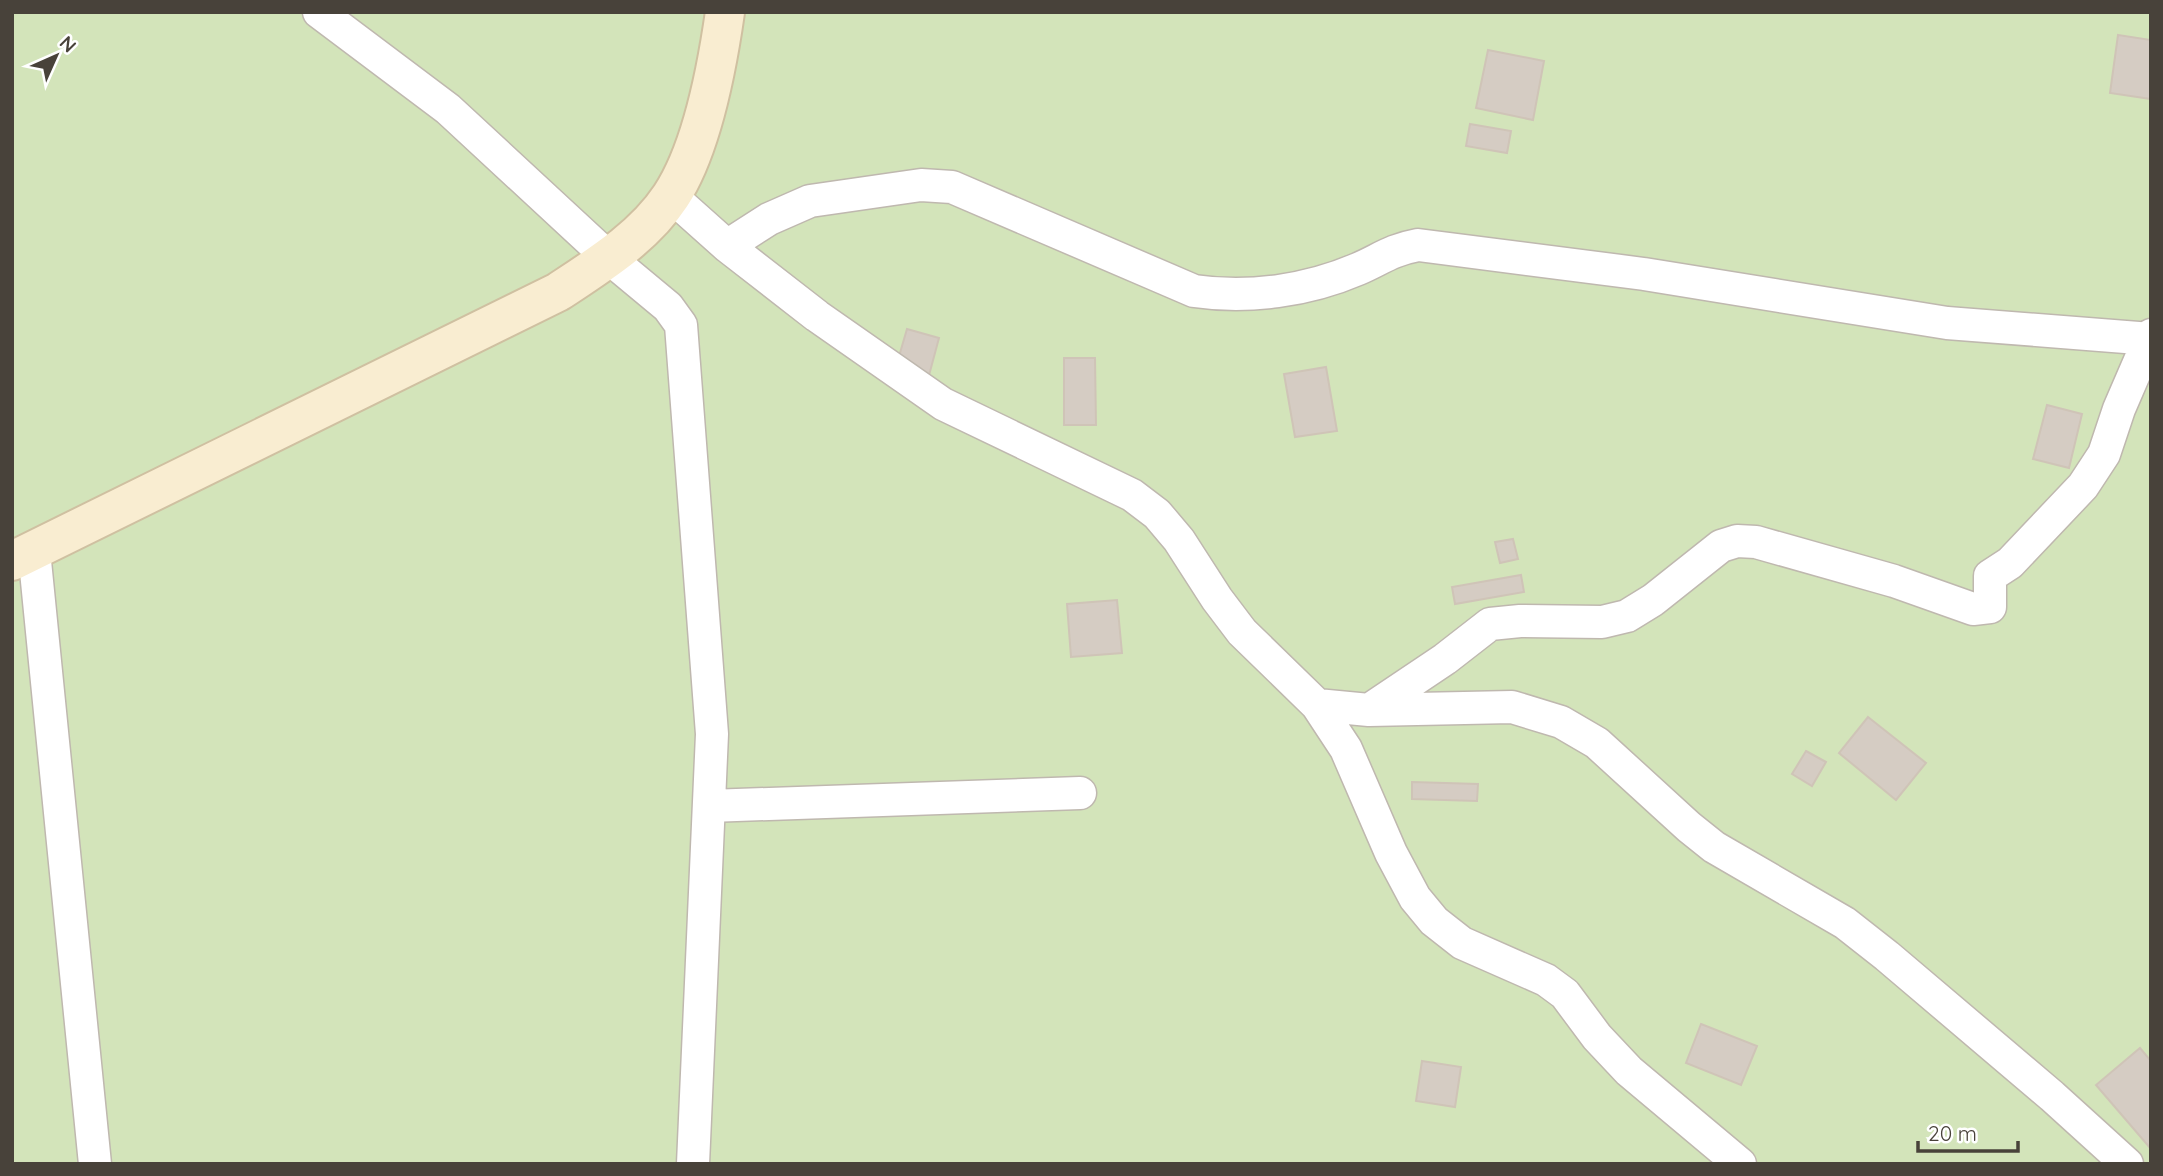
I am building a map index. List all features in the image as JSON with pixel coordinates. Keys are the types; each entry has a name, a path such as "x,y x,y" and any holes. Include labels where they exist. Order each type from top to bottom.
{"street":[{"path":"319,12 448,109 609,258 668,307 681,326 712,734 693,1164"},
{"path":"94,1164 23,556 558,292 609,258 648,224 671,195 696,142 709,96 725,12"},
{"path":"727,246 769,219 810,201 921,185 953,187 1194,291 1223,295 1261,293 1305,285 1356,270 1397,249 1418,245 1644,274 1947,323 2150,337 2119,410 2104,454 2082,486 2010,563 1990,576 1990,607 1973,609 1894,581 1769,545 1737,541 1721,546 1653,600 1626,616 1602,622 1520,621 1490,624 1445,659 1369,710"},
{"path":"671,195 727,246 871,355 943,404 1132,495 1157,514 1179,540 1242,632 1317,705 1346,749 1391,853 1415,898 1434,921 1462,943 1546,980 1565,995 1597,1037 1629,1071 1740,1164"},
{"path":"1317,705 1369,710 1512,707 1561,722 1597,743 1714,847 1845,923 2052,1096 2127,1164"},
{"path":"709,806 1080,793"}],"green space":[{"path":"12,12 2151,12 2151,1164 12,1164"}],"building":[{"path":"2118,35 2151,40 2151,99 2110,93"},
{"path":"1488,50 1544,61 1533,120 1476,108"},
{"path":"1470,124 1511,131 1507,153 1466,146"},
{"path":"907,329 939,338 928,379 895,370"},
{"path":"1064,358 1095,358 1096,425 1064,425"},
{"path":"1326,367 1337,431 1295,437 1284,374"},
{"path":"2047,405 2082,414 2069,468 2033,459"},
{"path":"1513,539 1518,559 1500,563 1495,542"},
{"path":"1521,575 1524,592 1455,604 1452,587"},
{"path":"1117,600 1122,653 1071,657 1067,604"},
{"path":"1868,717 1926,763 1896,800 1839,753"},
{"path":"1806,751 1826,762 1812,786 1792,774"},
{"path":"1412,782 1478,784 1477,801 1412,799"},
{"path":"1701,1024 1757,1046 1741,1085 1686,1063"},
{"path":"2140,1048 2151,1061 2151,1149 2096,1085"},
{"path":"1422,1061 1461,1067 1455,1107 1416,1101"}]}
